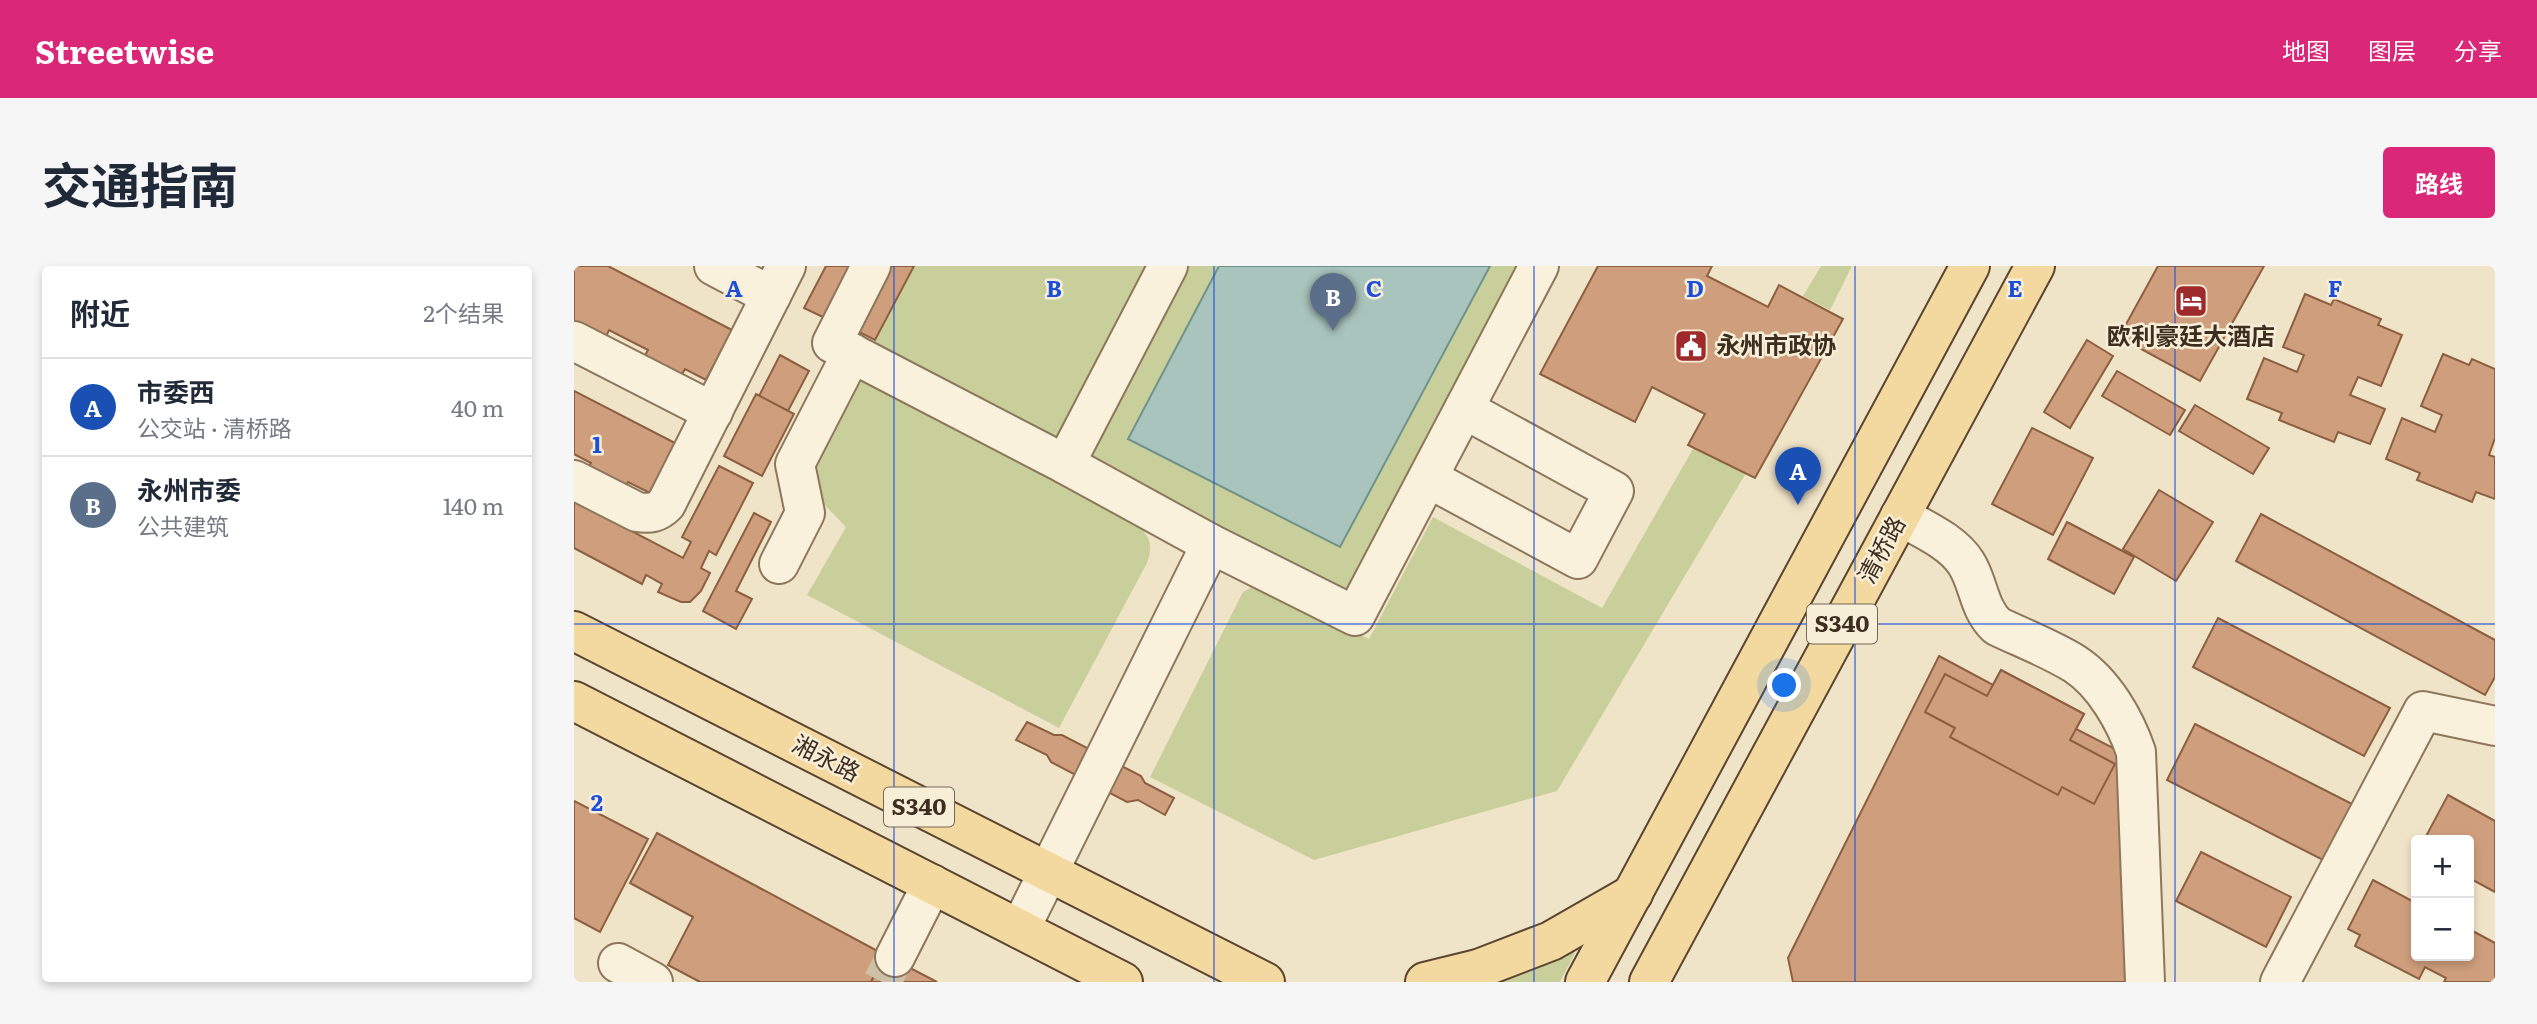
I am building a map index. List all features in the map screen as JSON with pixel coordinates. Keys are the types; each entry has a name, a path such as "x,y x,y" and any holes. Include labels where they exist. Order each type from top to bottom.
{"main road":[{"name":"S340","path":"1631,898 1970,266"},
{"name":"清桥路","path":"1649,982 1671,953 1900,516 2035,266"},
{"name":"湘永路","path":"574,631 1265,982"},
{"name":"S340","path":"574,701 1123,982"},
{"path":"1631,898 1671,953"},
{"path":"1425,982 1478,970 1551,941 1631,898"},
{"path":"1585,982 1631,898"}],"lane":[{"path":"574,480 638,512 649,514 666,505 779,281 713,266"},
{"path":"871,266 832,342 1211,544 1355,616 1539,266"},
{"path":"1065,464 1168,266"},
{"path":"574,341 713,412"},
{"path":"779,564 805,513 795,464 852,353"},
{"path":"1428,478 1577,559 1614,491 1464,409"},
{"path":"1900,516 1958,552 1968,565 1986,616 1997,626 2074,664 2094,679 2128,728 2136,752 2145,982"},
{"path":"1020,929 1211,544"},
{"path":"2280,982 2423,711 2495,726"},
{"path":"895,957 932,884"},
{"path":"618,963 653,982"}],"green space":[{"path":"914,266 1156,266 1059,447 872,346"},
{"path":"1183,266 1523,266 1352,589 1333,589 1094,461 1091,450"},
{"path":"1821,266 1852,266 1830,310 1803,296"},
{"path":"864,381 1132,518 1148,538 1150,549 1147,563 1059,728 807,595 846,527 816,496 808,483 846,396 855,385"},
{"path":"1694,447 1746,473 1557,791 1314,860 1150,777 1243,592 1257,584 1271,588 1369,639 1433,517 1602,608"},
{"path":"1571,947 1575,953 1560,982 1496,982"}],"water":[{"path":"1219,266 1490,266 1340,547 1128,439"}],"building":[{"path":"574,266 608,266 732,330 706,380 685,369 680,378 643,359 648,350 609,330 605,339 574,324"},
{"path":"826,266 857,266 829,320 804,308"},
{"path":"883,266 914,266 875,340 851,328"},
{"name":"永州市政协","path":"1598,266 1712,266 1707,276 1768,307 1779,285 1843,319 1755,478 1688,445 1705,414 1652,387 1635,422 1540,374"},
{"name":"欧利豪廷大酒店","path":"2158,266 2264,266 2200,381 2119,337"},
{"path":"2305,294 2331,305 2334,299 2381,319 2378,325 2402,335 2381,386 2358,377 2350,395 2385,409 2370,444 2338,432 2334,442 2279,420 2282,413 2247,399 2264,358 2297,372 2304,355 2283,347"},
{"path":"2087,340 2113,356 2070,428 2044,412"},
{"path":"2443,354 2469,365 2472,359 2495,369 2495,438 2489,455 2495,457 2495,499 2476,492 2472,502 2417,480 2420,473 2386,459 2402,418 2435,432 2442,415 2421,406"},
{"path":"780,355 809,371 788,411 759,396"},
{"path":"2117,371 2185,410 2170,435 2102,396"},
{"path":"574,391 675,443 650,493 628,482 623,491 586,472 591,463 574,454"},
{"path":"756,394 794,414 762,476 724,456"},
{"path":"2195,405 2269,448 2253,474 2179,431"},
{"path":"2032,428 2093,458 2053,535 1992,504"},
{"path":"719,466 753,483 716,555 709,551 701,568 710,573 701,591 690,602 681,602 658,592 662,584 646,575 642,584 574,548 574,501 683,558 691,542 682,537"},
{"path":"2159,490 2213,522 2176,581 2123,549"},
{"path":"754,513 771,522 736,591 752,599 736,629 703,611"},
{"path":"2261,514 2495,640 2495,677 2485,695 2236,561"},
{"path":"2067,522 2134,557 2114,594 2048,559"},
{"path":"2218,618 2390,708 2364,756 2193,667"},
{"path":"1939,656 1993,685 2001,670 2084,714 2076,729 2123,753 2125,982 1793,982 1788,958"},
{"path":"2001,670 2084,714 2070,740 2115,764 2094,804 2062,787 2058,795 1950,737 1955,728 1925,712 1945,674 1987,696"},
{"path":"1027,722 1054,735 1062,735 1141,776 1145,783 1174,798 1165,815 1138,800 1127,802 1051,762 1047,755 1016,740"},
{"path":"2195,724 2354,805 2325,861 2167,780"},
{"path":"2448,795 2495,821 2495,892 2474,881 2474,835 2427,835"},
{"path":"574,801 648,839 600,932 574,918"},
{"path":"657,833 885,955 871,982 700,982 668,965 693,917 630,883"},
{"path":"2201,852 2291,897 2266,947 2176,901"},
{"path":"2373,880 2411,900 2411,961 2474,961 2474,932 2495,943 2495,982 2444,982 2446,978 2425,967 2419,979 2355,946 2360,935 2348,929"},
{"path":"885,955 937,982 871,982"}],"tunnel":[{"path":"882,982 895,957"}],"place":[{"name":"欧利豪廷大酒店","path":"2191,301"},
{"name":"永州市委","path":"1333,331"},
{"name":"永州市政协","path":"1691,346"},
{"name":"市委西","path":"1798,505"}]}
